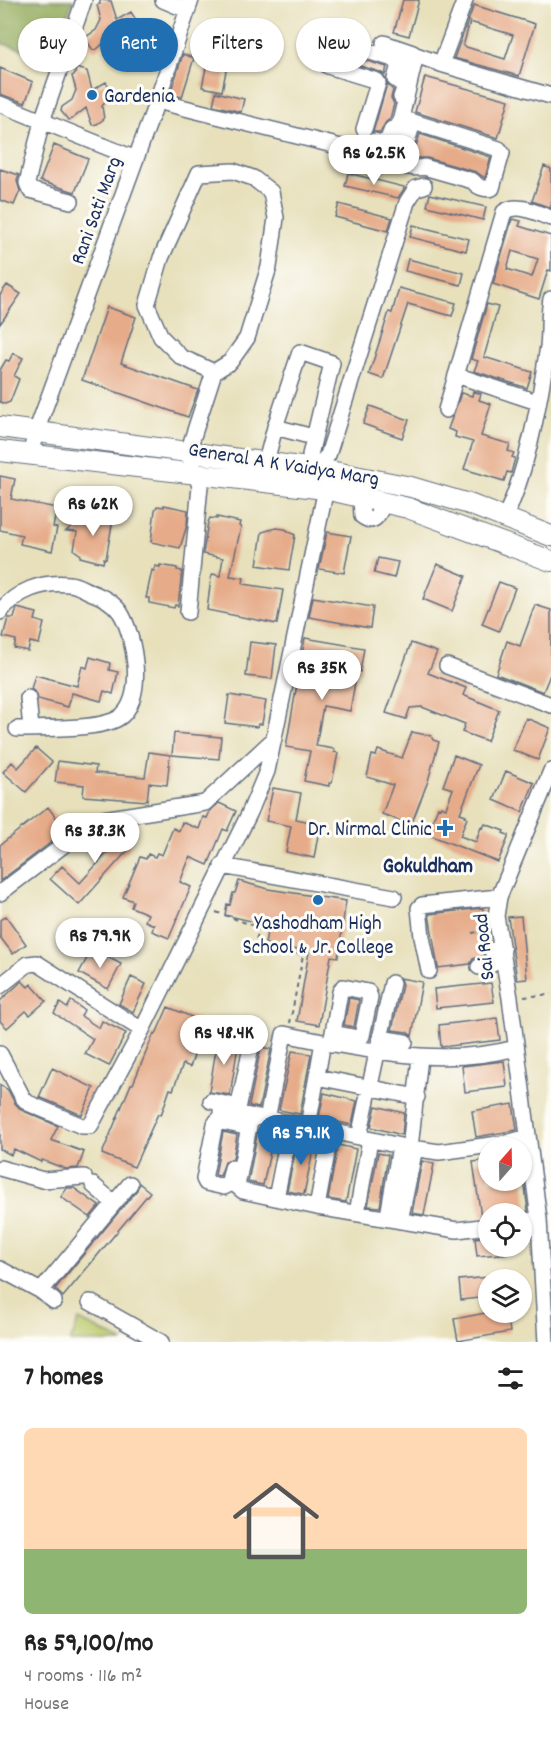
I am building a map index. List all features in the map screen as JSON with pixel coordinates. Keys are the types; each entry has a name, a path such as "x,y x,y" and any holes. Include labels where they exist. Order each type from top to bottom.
{"main road":[{"name":"General A K Vaidya Marg","path":"0,427 266,462 324,477 361,497 408,508 551,561"},
{"name":"General A K Vaidya Marg","path":"0,451 195,473 324,477 411,487 505,517 551,536"}],"street":[{"path":"72,201 30,190 27,183 42,121 84,0"},
{"path":"163,0 189,5"},
{"path":"441,64 465,0"},
{"name":"Rani Sati Marg","path":"30,455 36,432 133,158 157,101 189,5"},
{"path":"406,55 395,79 405,86 386,144 369,135 377,81 328,66 326,63 333,42 406,55 551,96"},
{"path":"384,43 406,55"},
{"path":"395,162 406,123 406,55"},
{"path":"157,101 416,169 424,167 473,181 476,185 488,189 492,188 502,153 499,149 406,123"},
{"path":"0,104 133,158"},
{"path":"188,612 200,486 188,452 214,372 230,362 247,338 269,267 276,218 271,192 254,178 233,171 200,173 161,258 147,305 161,337 181,357 214,372"},
{"path":"0,1054 19,1094 28,1103 82,1126 90,1126 142,1030 249,814 267,771 274,740 328,455 407,202 416,188 424,186"},
{"path":"446,410 504,212 510,207 518,207 551,218"},
{"path":"505,517 522,469 537,402 548,343 551,299"},
{"path":"266,462 300,352 332,363 310,455 324,477"},
{"path":"456,375 537,402"},
{"path":"276,427 313,437"},
{"path":"0,612 7,603 27,589 42,585 70,584 105,598 120,611 129,633 136,661 135,687 128,710 117,719 99,724 24,729 28,698"},
{"path":"447,666 551,705"},
{"path":"0,893 97,820 205,803 274,740"},
{"name":"Sai Road","path":"528,1137 510,998 494,943 499,897 551,771"},
{"path":"222,866 394,897"},
{"path":"429,971 419,908 422,905 499,897"},
{"path":"479,967 491,965 494,960 494,943"},
{"path":"0,986 28,964 37,963 142,1030"},
{"path":"357,1213 369,1088 392,983"},
{"path":"267,1116 284,1034 379,1045 420,1057 474,1054 516,1048"},
{"path":"309,1123 317,1077 329,1039"},
{"path":"379,1045 405,1042"},
{"path":"251,1047 237,1186 243,1191 317,1207 357,1213 394,1215 457,1230 478,1227"},
{"path":"394,1215 417,1097 420,1057"},
{"path":"317,1077 417,1097"},
{"path":"216,1106 243,1115 288,1118 332,1131 439,1152 478,1147"},
{"path":"276,1198 288,1118"},
{"path":"317,1207 332,1131"},
{"name":"Sai Road","path":"532,1164 546,1255 546,1342"},
{"path":"0,1168 43,1180 88,1181 114,1203"},
{"path":"41,1291 130,1184"},
{"path":"532,1220 540,1219"},
{"path":"0,1269 41,1291 54,1301"},
{"path":"90,1302 161,1342"}],"path":[{"path":"202,907 260,928 254,945 303,955 288,1035"},
{"path":"472,933 494,943"},
{"path":"510,998 551,994"}],"green space":[{"path":"0,0 73,0 67,18 18,18 18,48 0,43"},
{"path":"79,1320 124,1342 70,1342"}],"building":[{"path":"100,0 111,1 116,18 100,18 97,5 100,4"},
{"path":"403,0 419,0 409,36 394,32"},
{"path":"474,5 535,24 519,76 454,58","holes":["470,22 513,35 505,59 463,46"]},
{"path":"131,12 135,18 120,18"},
{"path":"100,22 100,46 93,50 88,43 88,36 96,30"},
{"path":"183,54 190,57 190,71 182,97 170,94"},
{"path":"371,62 387,67 385,75 371,69"},
{"path":"0,68 33,82 25,103 0,94"},
{"name":"Gardenia","path":"75,72 87,72 92,90 106,82 113,93 102,106 104,119 97,124 92,125 86,108 68,120 61,111 62,107 72,100 76,90 72,76"},
{"path":"205,72 226,72 222,91 202,87"},
{"path":"425,77 509,100 498,138 415,112"},
{"path":"387,84 393,90 391,98 394,104 390,119 380,132 373,132"},
{"path":"216,92 244,99 241,112 213,105"},
{"path":"420,134 491,157 485,178 476,172 427,158 412,158"},
{"path":"54,145 88,159 75,192 40,181"},
{"path":"544,166 551,169 551,208 532,201"},
{"path":"0,169 19,175 17,181 20,191 14,205 0,200"},
{"path":"348,173 404,187 404,189 398,198 345,186"},
{"path":"430,194 486,207 483,220 427,206"},
{"path":"339,204 392,218 388,231 335,217"},
{"path":"512,219 521,221 519,226 551,236 551,271 548,270 539,299 493,284","holes":["512,251 538,259 532,277 507,269"]},
{"path":"413,225 469,239 466,251 410,237"},
{"path":"408,259 464,273 461,285 405,271"},
{"path":"7,285 21,294 0,324 0,295"},
{"path":"399,288 456,303 452,316 408,304 383,379 369,374"},
{"path":"487,304 498,307 484,357 532,372 527,388 474,371 478,361 471,359"},
{"path":"107,307 136,317 121,363 198,390 188,417 82,380"},
{"path":"13,353 23,358 14,376 19,379 10,402 5,404 0,402 0,370"},
{"path":"473,391 481,394 479,400 491,404 481,436 510,444 508,451 514,453 511,473 507,472 504,481 464,469 473,442 455,437 456,432 448,429 461,393 472,396"},
{"path":"370,406 409,420 402,438 363,424"},
{"path":"0,476 15,479 11,499 57,508 53,527 57,528 52,551 20,544 22,535 0,530"},
{"path":"164,505 188,510 187,525 180,548 151,542 155,510 157,506 164,507"},
{"path":"89,514 113,519 106,559 104,558 103,563 80,557 81,555 74,550 77,532 66,531"},
{"path":"217,517 240,522 241,527 230,576 244,578 244,584 283,590 277,624 207,610 211,578 213,574 220,576 223,558 203,554 208,522 210,518 217,519"},
{"path":"276,528 285,529 295,535 289,570 257,565 262,532"},
{"path":"327,532 351,536 344,573 319,569"},
{"path":"378,558 398,562 394,578 374,573"},
{"path":"437,564 466,576 452,611 423,599"},
{"path":"160,565 182,571 178,606 175,605 174,608 149,603 149,598 146,598 152,570 154,571 155,566 160,567"},
{"path":"499,582 515,588 499,631 482,624"},
{"path":"313,597 373,607 370,628 309,617"},
{"path":"535,605 551,610 551,672 543,692 496,674 507,641 520,646"},
{"path":"17,608 37,613 35,620 44,623 39,644 30,642 28,651 14,648 16,640 3,637 8,618 14,618"},
{"path":"305,638 364,648 360,672 357,671 350,711 323,706 316,746 334,749 334,752 338,753 332,783 329,783 329,786 304,781 310,751 286,747"},
{"path":"250,642 276,645 272,679 246,676"},
{"path":"411,643 437,652 428,673 466,688 463,695 499,710 487,741 462,732 465,724 422,707 410,708 406,719 386,713"},
{"path":"90,657 110,663 109,670 118,672 113,694 104,691 101,701 72,693 68,707 38,699 36,693 31,689 35,675 77,686 82,666 87,668"},
{"path":"229,695 266,701 262,724 258,724 257,727 225,723"},
{"path":"526,718 550,728 538,760 513,750"},
{"path":"412,732 431,736 433,740 439,742 428,781 411,825 382,814 393,785 367,777 372,755 376,756 378,750 402,758"},
{"path":"174,733 221,737 219,759 172,755"},
{"path":"36,748 52,762 26,792 3,772 12,762 18,768"},
{"path":"149,752 170,755 167,785 149,783 147,801 83,796 84,785 55,782 58,761 96,766 95,773 145,777"},
{"path":"454,755 479,765 460,813 466,815 467,818 460,836 476,842 481,827 483,828 485,824 504,831 503,833 508,835 508,838 498,862 427,834 438,807 446,808 453,789 443,786"},
{"path":"506,771 534,783 522,812 494,800"},
{"path":"273,788 301,793 296,819 320,824 314,858 286,852 291,826 266,821"},
{"path":"219,803 236,811 227,831 223,829 208,865 190,857 180,882 191,887 169,938 152,931 154,925 145,921 148,914 131,907 133,901 123,897 140,857 146,859 148,854 155,857 157,853 162,855 173,828 179,831 182,822 199,829 203,817 207,818 210,811"},
{"path":"48,807 66,831 0,881 0,845"},
{"path":"102,829 130,831 129,849 79,905 50,879 62,866 80,883 108,852 90,851 91,837"},
{"path":"239,881 268,889 346,901 338,957 331,956 319,1025 297,1021 309,952 265,944 268,925 225,915 227,904 230,905"},
{"path":"483,908 482,938 487,937 489,941 484,946 483,956 473,959 470,964 438,968 429,914"},
{"path":"6,916 26,944 13,954 0,937 0,920"},
{"path":"521,916 527,979 517,980 508,917"},
{"path":"92,949 121,964 108,989 79,973"},
{"path":"131,977 146,984 133,1012 119,1004"},
{"path":"400,978 422,982 412,1036 407,1032 392,1030 402,985"},
{"path":"22,981 28,987 31,984 46,1001 30,1015 26,1011 7,1028 0,1021 0,1001"},
{"path":"491,983 494,1002 436,1008 434,989"},
{"path":"349,998 359,1000 354,1027 344,1025"},
{"path":"71,1001 84,1010 81,1016 99,1028 102,1021 126,1033 109,1066 85,1054 93,1039 54,1013 60,1003 67,1008"},
{"path":"168,1007 204,1022 204,1026 194,1049 196,1050 190,1067 183,1064 173,1090 170,1089 161,1115 158,1114 134,1167 102,1154 131,1084 133,1084 154,1033 156,1034"},
{"path":"497,1018 500,1040 441,1047 439,1025"},
{"path":"218,1037 239,1040 230,1095 209,1092"},
{"path":"261,1047 271,1049 259,1108 249,1106"},
{"path":"292,1051 311,1054 300,1114 279,1110"},
{"path":"504,1061 507,1087 465,1092 462,1066"},
{"path":"52,1068 94,1088 82,1115 39,1097"},
{"path":"0,1085 8,1090 21,1110 58,1126 51,1140 84,1152 78,1168 66,1169 42,1160 41,1162 14,1149 11,1155 0,1149"},
{"path":"324,1093 357,1101 352,1125 319,1118"},
{"path":"513,1104 517,1130 476,1137 472,1111"},
{"path":"376,1106 404,1113 402,1135 371,1127"},
{"path":"258,1130 274,1133 263,1185 248,1182"},
{"path":"223,1132 237,1135 233,1158 225,1162 220,1176 215,1175"},
{"path":"298,1138 315,1141 304,1194 287,1191"},
{"path":"338,1145 356,1149 346,1202 328,1199"},
{"path":"378,1153 388,1155 380,1207 368,1206"},
{"path":"422,1161 434,1164 424,1215 412,1213"},
{"path":"478,1161 478,1191 525,1191 527,1203 479,1203 473,1162"},
{"path":"139,1183 150,1192 63,1297 55,1289 137,1190"},
{"path":"67,1188 74,1188 99,1206 90,1217 61,1197"},
{"path":"475,1238 478,1238 478,1256 477,1256"},
{"path":"478,1278 478,1298 461,1300 459,1280"},
{"path":"478,1314 478,1323 509,1323 510,1332 458,1341 454,1319"}],"place":[{"name":"Gardenia","path":"92,95"},
{"name":"Dr. Nirmal Clinic","path":"445,828"},
{"name":"Yashodham High School & Jr. College","path":"318,900"}],"district":[{"name":"Gokuldham","path":"428,864"}]}
